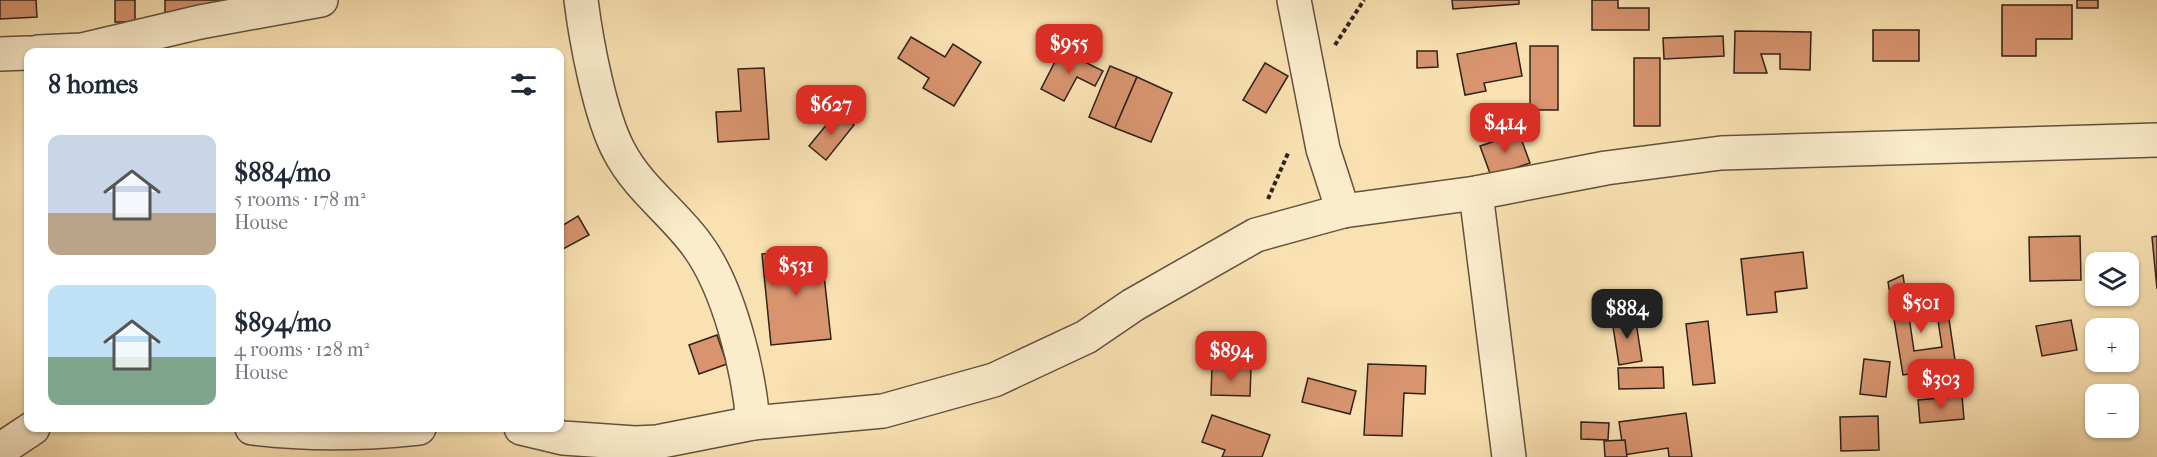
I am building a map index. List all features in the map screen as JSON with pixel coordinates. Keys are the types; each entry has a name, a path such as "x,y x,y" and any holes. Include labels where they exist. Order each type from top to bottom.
{"street":[{"path":"90,48 264,5 321,0"},
{"path":"581,0 611,135 627,166 698,246 712,270 744,362 750,389 753,423"},
{"path":"1294,0 1323,150 1342,211"},
{"path":"0,54 24,53"},
{"path":"538,432 563,438 618,443 657,442 689,446 753,423 883,411 994,380 1086,337 1133,305 1256,235 1342,211 1476,193 1606,168 1721,153 2157,140"},
{"path":"1476,193 1509,457"},
{"path":"0,450 27,432"},
{"path":"346,432 379,432"}],"path":[{"path":"1256,235 1293,142"}],"building":[{"path":"0,0 36,0 37,17 0,19"},
{"path":"115,0 135,0 135,22 115,22"},
{"path":"165,0 228,0 228,15 165,15"},
{"path":"1452,0 1519,0 1519,4 1453,9"},
{"path":"1592,0 1618,0 1618,8 1649,8 1649,30 1592,30"},
{"path":"2077,0 2098,0 2098,8 2077,8"},
{"path":"2002,5 2072,5 2072,39 2036,39 2036,56 2002,56"},
{"path":"1873,30 1919,30 1919,61 1873,61"},
{"path":"1735,31 1811,32 1810,70 1780,69 1780,54 1761,54 1767,73 1734,73"},
{"path":"1723,36 1724,56 1664,59 1663,38"},
{"path":"911,37 945,57 953,44 981,62 954,106 923,88 929,78 898,58"},
{"path":"1516,43 1522,76 1484,83 1486,91 1465,95 1457,54"},
{"path":"1530,46 1558,46 1558,110 1530,110"},
{"path":"1061,50 1103,71 1095,86 1077,77 1064,101 1041,89"},
{"path":"1417,51 1437,51 1438,67 1417,68"},
{"path":"1634,58 1660,58 1660,126 1634,126"},
{"path":"1265,63 1288,76 1266,113 1243,100"},
{"path":"1110,66 1137,77 1115,128 1089,117"},
{"path":"764,68 769,139 718,142 716,112 741,111 738,69"},
{"path":"1137,77 1172,93 1151,142 1115,128"},
{"path":"837,112 854,125 826,160 809,146"},
{"path":"1519,133 1530,163 1491,176 1480,146"},
{"path":"578,216 589,235 564,248 564,225"},
{"path":"2080,236 2081,280 2030,281 2029,237"},
{"path":"2157,236 2157,289 2152,237"},
{"path":"821,248 831,339 771,345 762,254"},
{"path":"1803,252 1807,288 1775,292 1777,312 1747,315 1741,259"},
{"path":"1903,275 1914,351 1942,347 1934,294 1945,292 1956,367 1903,375 1888,282"},
{"path":"1635,316 1642,361 1619,365 1612,320"},
{"path":"2071,320 2077,350 2042,356 2036,326"},
{"path":"1708,321 1715,383 1693,385 1686,324"},
{"path":"717,335 727,364 699,374 689,345"},
{"path":"1864,359 1890,362 1886,397 1860,394"},
{"path":"1368,364 1426,366 1425,394 1404,393 1402,436 1364,435"},
{"path":"1212,367 1251,368 1250,396 1211,395"},
{"path":"1663,367 1664,388 1619,389 1618,368"},
{"path":"1308,378 1356,391 1350,414 1302,402"},
{"path":"1962,396 1964,419 1920,423 1918,400"},
{"path":"1686,413 1692,457 1669,457 1668,448 1624,455 1619,422"},
{"path":"1212,415 1270,435 1262,457 1222,457 1225,450 1202,442"},
{"path":"1878,416 1879,450 1841,451 1840,417"},
{"path":"1581,422 1609,423 1608,440 1581,439"},
{"path":"1625,440 1627,457 1605,457 1604,441"}]}
